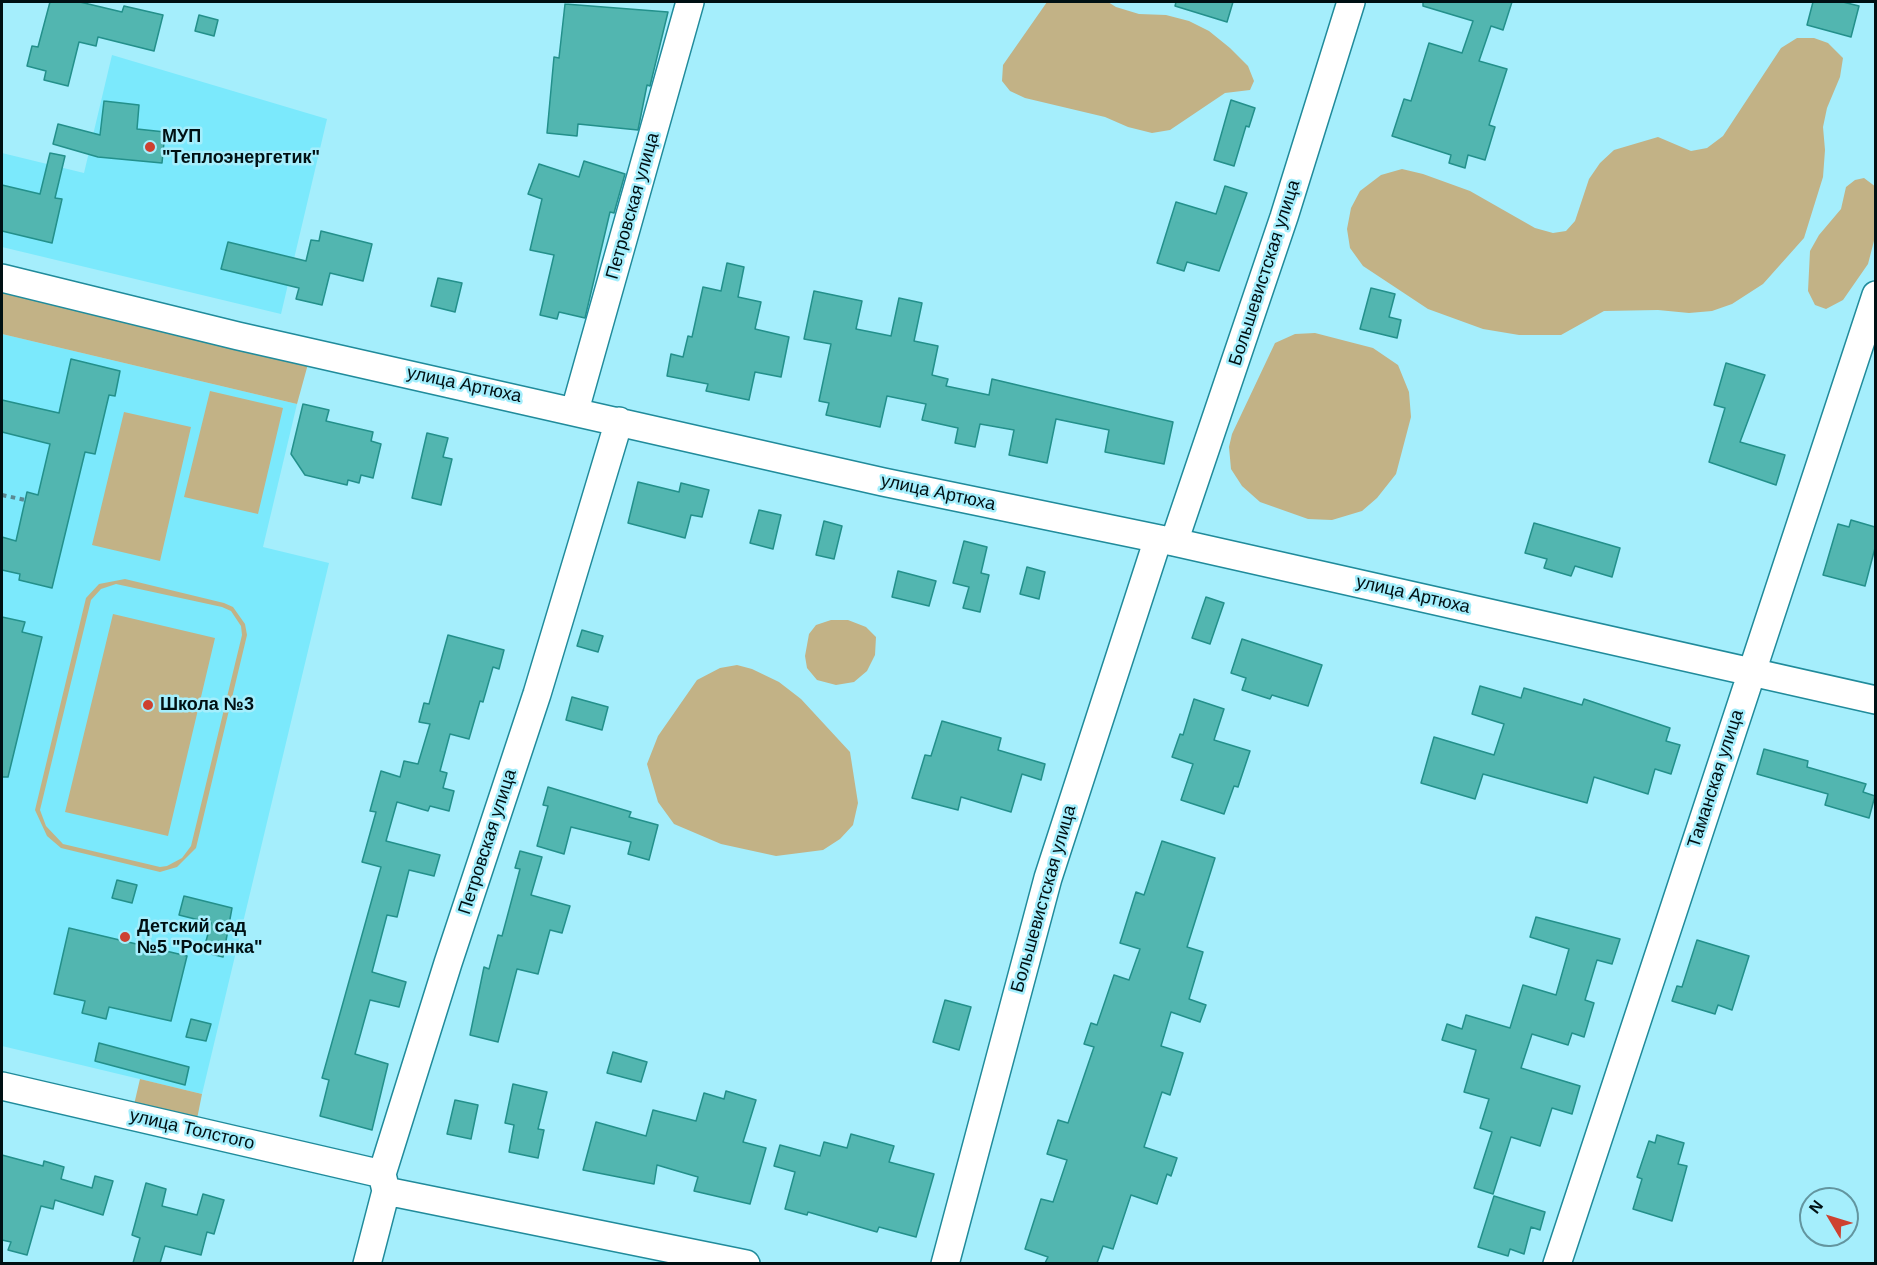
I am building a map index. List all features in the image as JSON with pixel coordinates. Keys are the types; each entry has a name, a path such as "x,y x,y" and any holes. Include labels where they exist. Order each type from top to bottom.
{"street":[{"name":"Петровская улица","path":"575,410 690,2"},
{"name":"Большевистская улица","path":"945,1263 1048,878 1166,540 1284,217 1351,2"},
{"name":"улица Артюха","path":"2,278 238,336 575,410 883,482 1166,540 1875,700"},
{"name":"Таманская улица","path":"1557,1263 1875,295"},
{"name":"Петровская улица","path":"367,1263 384,1183 448,963 537,694 619,421"},
{"name":"улица Толстого","path":"2,1086 384,1183 746,1263"}],"path":[{"path":"2,495 26,501"}],"shaded area":[{"path":"1047,2 1108,2 1139,14 1166,15 1189,21 1209,31 1230,48 1248,66 1254,81 1250,90 1225,93 1170,130 1152,133 1128,127 1105,117 1025,98 1010,91 1002,81 1003,65"},
{"path":"1797,38 1814,38 1828,43 1843,58 1840,77 1827,108 1823,127 1825,150 1823,177 1804,238 1763,284 1732,304 1712,311 1689,313 1658,310 1604,311 1561,335 1519,335 1483,329 1428,309 1363,266 1350,248 1347,229 1351,208 1360,191 1381,175 1402,169 1470,191 1535,228 1553,233 1566,231 1575,221 1589,179 1600,163 1614,150 1658,137 1691,151 1707,148 1723,136 1781,48"},
{"path":"112,55 327,119 281,314 2,247 2,153 84,173"},
{"path":"1864,178 1876,187 1875,237 1868,264 1843,300 1826,309 1815,305 1808,291 1810,251 1819,235 1841,209 1846,187 1855,180"},
{"path":"2,290 308,364 297,404 2,334"},
{"path":"1315,333 1373,348 1398,365 1409,392 1411,417 1396,474 1377,498 1362,511 1332,520 1308,519 1260,502 1242,486 1231,469 1229,447 1232,434 1275,343 1295,334"},
{"name":"Школа №3","path":"2,334 297,404 263,547 329,563 202,1094 2,1046"},
{"path":"210,391 283,408 258,514 184,497"},
{"path":"124,412 191,427 160,561 92,545"},
{"path":"125,579 224,603 233,607 245,624 247,635 196,848 177,867 160,872 61,848 47,836 35,810 86,598 99,584","holes":["116,584 222,607 231,611 241,626 242,635 191,846 182,858 160,867 63,844 46,826 40,810 91,600 101,589"]},
{"path":"113,614 215,638 168,836 65,812"},
{"path":"831,620 848,620 866,627 876,637 875,655 867,671 854,682 836,685 817,680 807,668 805,656 809,634 816,625"},
{"path":"737,665 752,669 779,682 801,699 850,752 858,803 853,825 840,839 823,850 776,856 721,844 674,824 658,802 647,764 658,736 697,680 720,668"},
{"path":"140,1079 202,1094 196,1124 133,1109"}],"building":[{"path":"50,2 80,2 122,12 124,6 163,15 154,51 98,37 96,46 79,42 68,86 44,80 46,71 27,66 32,46 38,47"},
{"path":"1176,2 1233,2 1227,22 1175,6"},
{"path":"1423,2 1512,2 1503,30 1491,26 1479,61 1507,69 1489,125 1495,127 1485,160 1468,155 1465,168 1449,163 1451,155 1392,136 1404,99 1411,101 1429,43 1462,53 1473,21 1423,6"},
{"path":"1813,2 1843,2 1859,6 1851,37 1807,25"},
{"path":"565,4 668,12 650,86 647,85 638,130 578,124 577,136 547,133 554,57 559,58"},
{"path":"199,15 218,20 214,36 195,31"},
{"path":"1231,100 1255,108 1249,127 1246,126 1234,166 1214,160"},
{"path":"104,101 139,105 137,129 165,132 162,163 98,157 53,144 58,124 100,135"},
{"path":"50,153 65,156 55,198 62,199 52,243 2,231 2,185 40,194"},
{"path":"584,161 625,174 614,213 610,212 585,318 559,312 557,319 540,315 554,255 530,250 542,199 528,194 539,164 579,177"},
{"path":"1225,186 1247,193 1219,271 1187,262 1184,271 1157,263 1176,202 1216,214"},
{"path":"321,231 372,244 363,281 330,273 322,305 296,299 299,288 221,269 228,242 306,261 311,240 319,241"},
{"path":"727,263 744,267 738,297 761,302 755,329 789,337 781,377 755,372 749,400 706,391 708,384 667,376 671,354 683,357 688,336 692,337 703,287 721,291"},
{"path":"438,278 462,283 455,312 431,306"},
{"path":"1371,288 1395,294 1389,317 1401,320 1397,338 1360,329"},
{"path":"814,291 862,301 856,329 891,336 899,298 922,303 914,341 938,346 932,375 948,379 946,386 989,395 992,379 1173,422 1164,464 1105,452 1109,430 1056,419 1047,463 1009,455 1014,430 980,424 975,447 955,443 958,428 922,420 926,404 887,396 880,427 826,415 829,403 819,401 831,344 804,339"},
{"path":"71,359 120,371 115,396 109,395 95,454 85,452 52,588 19,580 20,574 2,570 2,537 16,541 27,492 38,495 50,444 2,432 2,400 59,413"},
{"path":"1726,363 1765,375 1740,442 1785,455 1776,485 1709,462 1725,408 1714,405"},
{"path":"303,404 329,410 326,421 373,432 371,441 381,444 373,478 361,475 359,483 348,480 347,485 305,475 291,454"},
{"path":"427,433 448,438 443,457 452,459 441,505 412,498"},
{"path":"638,482 679,492 681,483 709,490 702,517 691,515 685,538 628,523"},
{"path":"759,510 781,515 773,549 750,543"},
{"path":"1851,520 1875,527 1875,548 1865,586 1823,575 1838,524 1849,527"},
{"path":"824,521 842,526 834,559 816,555"},
{"path":"1534,523 1620,548 1612,577 1575,566 1571,576 1544,568 1547,559 1525,553"},
{"path":"964,541 987,547 981,573 989,575 980,612 963,608 969,587 953,583"},
{"path":"1027,567 1045,572 1039,599 1020,594"},
{"path":"898,571 936,581 929,606 892,597"},
{"path":"1206,597 1224,603 1210,644 1192,638"},
{"path":"2,617 25,622 22,632 42,637 8,777 2,777"},
{"path":"582,630 603,636 598,652 577,646"},
{"path":"448,635 504,650 499,669 493,667 469,739 450,734 440,771 447,773 443,788 454,791 449,811 430,806 428,811 397,802 386,841 440,855 434,876 409,870 397,917 387,915 372,972 406,982 399,1007 370,1000 355,1054 388,1064 372,1130 320,1116 329,1080 322,1078 381,867 362,862 376,812 370,811 381,771 400,777 404,761 418,764 430,724 419,722 424,703 429,704"},
{"path":"1242,639 1322,665 1308,706 1272,695 1270,699 1242,690 1246,678 1231,673"},
{"path":"1480,686 1521,698 1524,688 1582,705 1584,699 1670,728 1666,741 1680,745 1671,774 1655,769 1648,794 1594,777 1587,803 1483,774 1475,799 1421,783 1434,737 1494,755 1504,724 1472,714"},
{"path":"572,697 608,707 602,730 566,720"},
{"path":"1194,699 1224,709 1214,740 1250,751 1238,787 1234,786 1224,814 1181,800 1193,764 1172,757 1180,734 1183,735"},
{"path":"942,721 1001,738 998,750 1045,764 1041,780 1022,774 1011,812 961,797 958,810 912,798 925,755 931,756"},
{"path":"1764,749 1808,761 1807,767 1866,784 1863,792 1875,796 1869,818 1825,805 1828,794 1757,774"},
{"path":"548,787 631,812 629,817 658,825 649,860 628,854 631,842 571,827 564,854 537,846 548,806 543,805"},
{"path":"1162,841 1215,858 1187,947 1203,952 1189,999 1206,1005 1200,1022 1171,1012 1161,1046 1183,1053 1170,1095 1162,1092 1144,1147 1177,1158 1171,1176 1167,1174 1157,1204 1131,1195 1113,1249 1103,1246 1097,1263 1045,1263 1048,1257 1025,1249 1041,1199 1053,1202 1067,1160 1047,1154 1058,1120 1068,1123 1094,1047 1084,1044 1091,1023 1097,1025 1114,975 1129,980 1140,949 1120,943 1136,892 1144,895"},
{"path":"520,851 542,857 531,895 570,906 562,933 550,930 538,974 517,969 498,1042 470,1035 484,967 489,969 498,935 502,936 520,869 515,868"},
{"path":"117,880 137,885 132,903 112,898"},
{"path":"184,896 232,908 223,957 203,952 211,923 179,915"},
{"path":"1536,917 1620,939 1612,964 1597,960 1585,1000 1594,1003 1584,1037 1572,1033 1568,1045 1532,1034 1521,1068 1580,1086 1572,1114 1552,1108 1540,1146 1511,1137 1493,1194 1474,1188 1492,1132 1480,1128 1489,1099 1464,1092 1476,1050 1442,1040 1447,1024 1462,1029 1466,1015 1510,1028 1523,985 1556,995 1569,949 1530,937"},
{"path":"69,928 187,956 171,1021 109,1007 106,1019 82,1013 85,1001 54,994"},
{"path":"1697,940 1749,956 1732,1010 1718,1005 1715,1014 1672,1001 1677,986 1682,987"},
{"path":"945,1000 971,1007 959,1050 933,1042"},
{"path":"191,1019 211,1024 206,1041 186,1037"},
{"path":"99,1043 189,1067 185,1085 95,1061"},
{"path":"613,1052 647,1062 641,1082 607,1073"},
{"path":"513,1084 547,1092 538,1129 544,1130 538,1158 509,1152 514,1125 505,1123"},
{"path":"726,1091 756,1100 743,1142 766,1148 750,1204 694,1191 698,1177 657,1165 654,1184 583,1170 596,1122 646,1136 653,1110 696,1121 704,1093 724,1099"},
{"path":"455,1100 478,1105 471,1139 447,1134"},
{"path":"851,1134 894,1146 889,1162 934,1174 916,1237 879,1227 877,1232 808,1212 807,1215 785,1209 795,1172 774,1166 780,1145 820,1156 824,1142 847,1148"},
{"path":"1657,1135 1684,1143 1678,1164 1687,1166 1672,1221 1633,1209 1642,1179 1637,1177 1649,1141 1655,1143"},
{"path":"2,1155 43,1166 44,1161 64,1167 61,1179 92,1188 95,1176 113,1181 103,1215 55,1200 53,1209 41,1206 27,1255 8,1250 11,1242 2,1240"},
{"path":"146,1183 166,1189 162,1206 197,1215 203,1194 224,1200 214,1234 207,1232 201,1255 165,1246 160,1263 133,1263 140,1238 132,1235"},
{"path":"1494,1196 1545,1212 1540,1230 1531,1227 1524,1254 1510,1249 1508,1256 1478,1247"}],"place":[{"name":"МУП \"Теплоэнергетик\"","path":"150,147"},
{"name":"Школа №3","path":"148,705"},
{"name":"Детский сад №5 \"Росинка\"","path":"125,937"}]}
